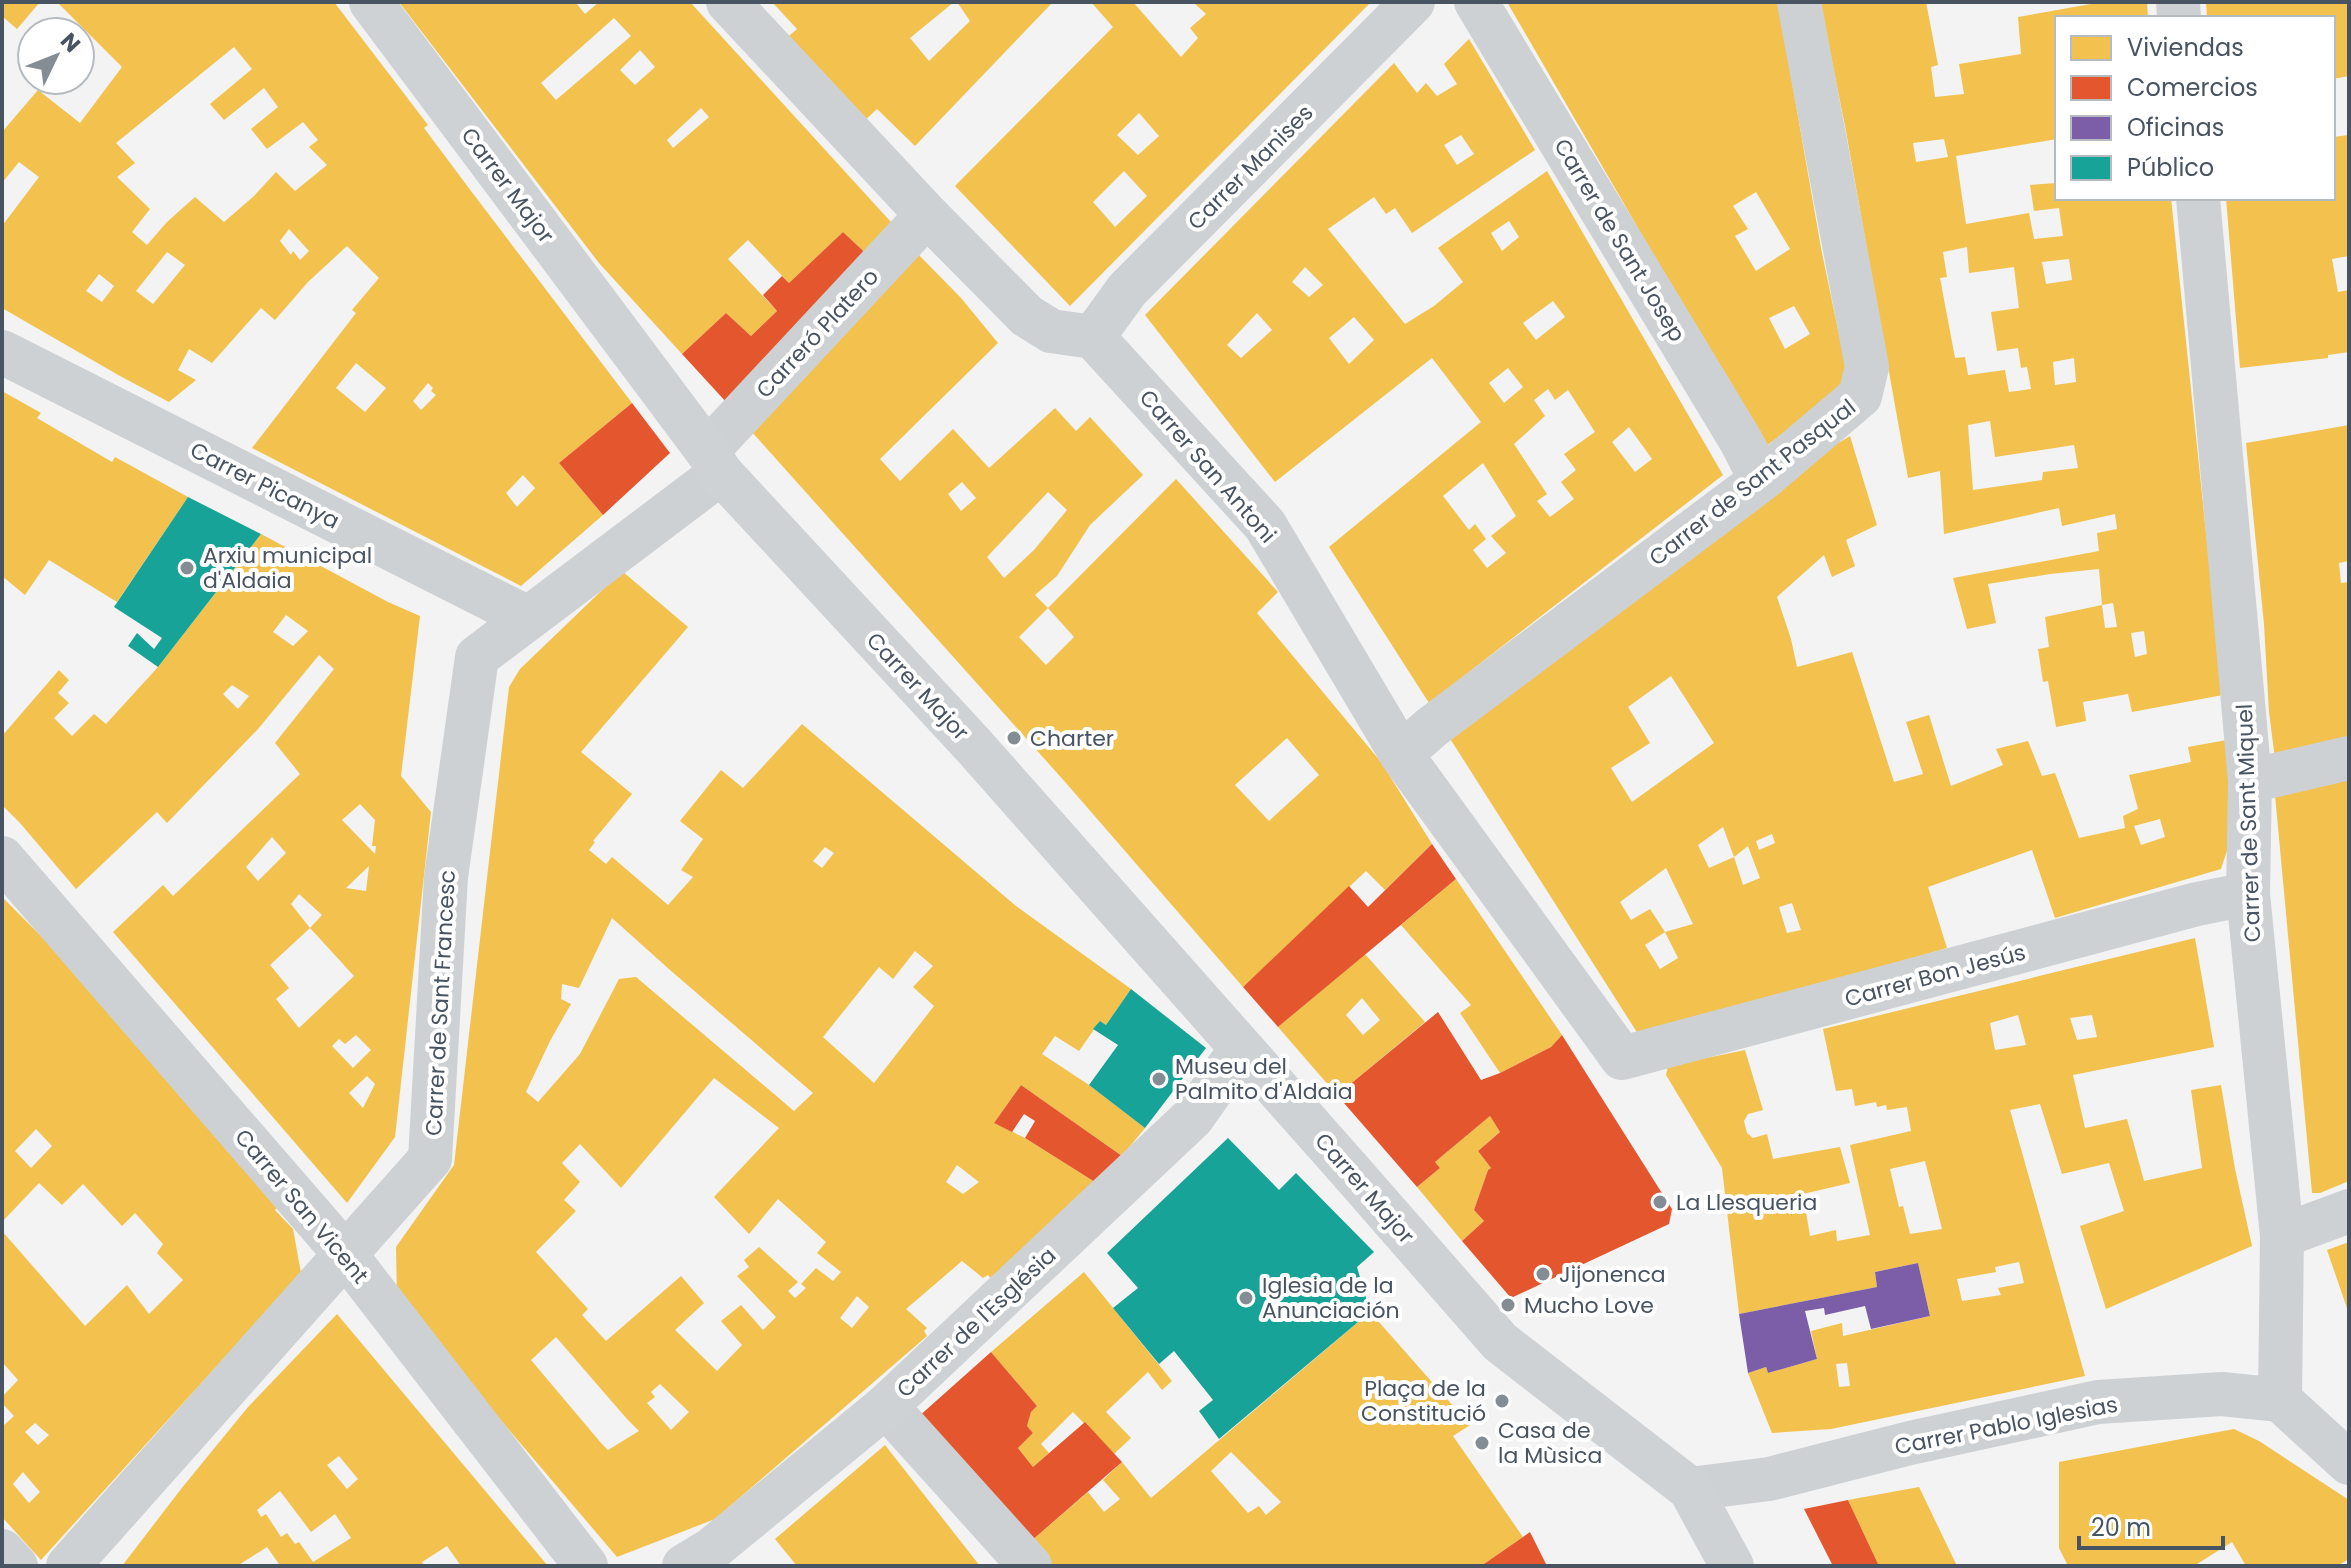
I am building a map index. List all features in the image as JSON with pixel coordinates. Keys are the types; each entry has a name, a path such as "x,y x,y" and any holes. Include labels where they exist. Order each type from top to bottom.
{"street":[{"name":"Carrer Major","path":"371,2 714,462 973,745 1500,1342 1690,1489"},
{"path":"728,2 927,215 1027,316 1051,331 1093,337"},
{"name":"Carrer Manises","path":"1093,337 1127,290 1413,2"},
{"name":"Carrer de Sant Josep","path":"1476,2 1741,441 1761,480"},
{"name":"Carrer de Sant Pasqual","path":"1401,754 1761,480 1860,396 1867,367 1799,2"},
{"name":"Carrer de Sant Miquel","path":"2198,200 2250,781 2248,894 2282,1236 2280,1400"},
{"name":"Carreró Platero","path":"714,462 927,215"},
{"name":"Carrer San Antoni","path":"1093,337 1265,525 1401,754 1622,1058"},
{"name":"Carrer Picanya","path":"2,352 528,618"},
{"name":"Carrer de Sant Francesc","path":"68,1566 430,1159 446,877 477,657 714,462"},
{"path":"2250,781 2349,758"},
{"name":"Carrer San Vicent","path":"2,858 345,1254 586,1566"},
{"name":"Carrer Bon Jesús","path":"1622,1058 2197,904 2248,894"},
{"name":"Carrer de l'Església","path":"684,1566 712,1549 886,1406 1192,1118 1241,1049"},
{"path":"2282,1236 2349,1211"},
{"name":"Carrer Pablo Iglesias","path":"1690,1489 1769,1479 1910,1443 2098,1402 2222,1394 2280,1400"},
{"path":"2280,1400 2349,1463"},
{"path":"886,1406 1030,1566"},
{"path":"1690,1489 1732,1566"},
{"path":"2,1551 16,1566"}],"building: Viviendas":[{"path":"2,2 40,2 28,16 16,16 16,28 2,16"},
{"path":"57,2 334,2 428,125 424,128 632,403 559,463 603,515 521,586 252,448 356,313 352,310 379,278 347,246 308,282 275,320 261,308 212,363 189,349 178,370 196,380 169,402 2,308 2,226 39,177 19,162 2,183 2,132 33,96 46,96 80,123 122,67 96,41 96,16 71,16","holes":["234,47 252,69 210,104 224,120 264,88 278,107 251,129 267,149 303,122 318,140 309,147 327,165 295,191 276,172 224,222 195,197 147,245 132,232 150,209 117,177 135,163 116,143","289,229 309,251 300,260 293,251 291,255 280,241","167,252 185,265 153,304 136,291","99,274 114,286 102,302 86,291","356,363 386,388 365,412 336,388","428,383 433,388 431,391 436,395 421,410 413,401","523,475 535,488 517,507 506,493"]},
{"path":"399,2 579,2 577,4 585,14 599,2 690,2 901,233 873,260 843,232 789,283 748,240 728,259 777,311 751,336 726,313 682,354 599,263","holes":["614,18 631,36 556,100 541,83","640,50 655,67 635,85 620,70","701,108 709,117 673,148 667,140"]},
{"path":"772,2 954,2 910,38 929,61 970,21 957,2 1053,2 915,146 877,109 860,125 783,41 797,29"},
{"path":"1091,2 1133,2 1181,57 1198,38 1190,28 1206,14 1193,2 1371,2 1070,306 955,186 1113,27","holes":["1139,113 1159,136 1138,155 1117,135","1124,171 1147,196 1115,227 1093,202"]},
{"path":"1507,2 1778,2 1821,248 1849,383 1765,447","holes":["1756,192 1790,249 1756,271 1735,236 1748,229 1733,206","1794,306 1810,334 1785,349 1769,318"]},
{"path":"1820,2 1926,2 1938,65 1931,67 1935,97 1964,94 1959,64 2021,54 2018,17 2102,2 2147,2 2148,16 2055,16 2055,139 1956,156 1966,224 2029,213 2034,239 2063,236 2059,208 2034,211 2030,185 2055,183 2055,200 2171,200 2223,695 2132,712 2128,694 2083,702 2086,721 2056,727 2048,681 2043,682 2038,649 2049,647 2045,617 2102,605 2099,569 1988,584 1996,623 1967,629 1953,578 2099,551 2097,533 2117,529 2115,514 2062,526 2059,508 1944,534 1940,471 1908,478","holes":["1944,139 1948,157 1916,162 1913,143","1967,247 1969,273 2014,267 2019,308 1991,312 1997,351 2018,348 2021,368 2027,367 2031,389 2009,392 2005,370 1968,375 1965,357 1955,358 1940,278 1947,277 1943,252","2069,259 2072,280 2046,284 2042,262","2074,358 2076,382 2055,385 2053,362","1990,421 1995,457 2074,445 2078,468 2043,472 2042,480 1973,490 1968,425","2113,603 2117,627 2105,628 2102,605","2144,631 2147,654 2135,657 2131,633"]},
{"path":"2206,2 2349,2 2349,76 2335,79 2335,16 2207,16"},
{"path":"1469,39 1535,150 1412,233 1395,208 1386,214 1374,197 1328,229 1405,324 1434,306 1463,282 1438,248 1547,171 1723,475 1429,703 1329,547 1481,422 1432,358 1275,482 1145,315 1394,63 1417,93 1426,83 1437,96 1457,84 1444,64","holes":["1461,135 1474,154 1457,165 1444,145","1509,221 1519,237 1502,251 1491,233","1305,267 1323,285 1309,297 1292,282","1553,301 1565,317 1536,340 1523,323","1257,313 1272,330 1241,358 1227,345","1354,317 1374,340 1349,364 1329,338","1508,368 1523,387 1504,403 1489,383","1548,389 1555,400 1568,390 1595,432 1564,454 1576,470 1561,482 1574,499 1550,517 1537,501 1547,494 1514,444 1545,416 1534,400","1629,427 1652,459 1635,472 1612,442","1483,463 1516,516 1491,536 1506,553 1487,568 1473,550 1486,539 1475,524 1469,530 1443,496"]},
{"path":"2349,135 2349,256 2332,259 2338,292 2349,290 2349,352 2328,355 2328,358 2240,368 2226,200 2335,200 2335,137"},
{"path":"917,253 961,298 998,343 880,459 900,481 953,429 989,468 1055,408 1076,431 1090,417 1143,475 1090,525 1057,576 1035,595 1048,608 1176,479 1278,592 1257,613 1381,762 1432,844 1385,890 1366,871 1243,987 1066,783 743,422","holes":["962,482 976,498 961,511 948,494","1048,492 1067,510 1034,550 1004,578 987,557","1048,608 1074,637 1046,665 1019,637","1287,738 1319,775 1269,821 1235,785"]},
{"path":"2,391 41,413 37,418 112,462 115,457 188,497 117,602 49,560 25,595 2,576"},
{"path":"2349,425 2349,561 2339,563 2341,583 2349,582 2349,746 2275,759 2246,443"},
{"path":"1850,436 1877,525 1846,540 1855,566 1832,577 1824,555 1777,597 1797,667 1852,652 1894,782 1923,774 1906,722 1929,715 1951,786 2003,765 1996,749 2028,741 2042,776 2055,773 2079,838 2125,828 2123,816 2138,809 2129,775 2191,762 2188,747 2227,740 2237,820 2221,869 2055,918 2032,850 1928,887 1947,948 1640,1037 1449,737 1793,471","holes":["1671,676 1714,743 1632,802 1611,768 1650,743 1628,707","2160,819 2165,837 2141,845 2134,826","1723,827 1734,857 1709,868 1698,845","1772,834 1775,843 1759,850 1756,841","1748,846 1760,878 1743,885 1734,857","1666,868 1693,924 1665,932 1650,909 1631,920 1620,902","1792,903 1801,930 1787,933 1779,907","1665,932 1678,958 1660,969 1645,945"]},
{"path":"261,534 420,616 401,776 431,812 395,1137 347,1203 113,932 163,885 173,896 300,774 275,743 334,669 319,655 258,729 167,823 157,812 76,889 2,805 2,736 59,670 69,680 58,693 69,703 54,718 72,736 94,714 106,724 158,667","holes":["286,615 308,631 293,646 273,632","232,685 249,696 238,709 223,694","360,804 375,820 372,846 376,846 375,854 342,820","272,837 286,853 258,881 246,867","369,866 366,891 346,888","299,894 322,915 310,928 291,904","310,928 354,976 299,1028 276,999 289,988 270,965","356,1035 371,1050 353,1068 332,1046 339,1039 345,1044","367,1076 375,1084 363,1108 349,1093"]},
{"path":"622,571 688,627 581,752 632,794 589,850 606,864 612,857 668,905 693,877 681,870 703,839 680,821 721,770 743,788 802,724 1016,906 1131,989 1106,1025 1100,1021 1079,1051 1055,1036 1042,1054 1145,1128 1122,1156 1021,1085 994,1123 1025,1138 1098,1184 992,1280 988,1275 983,1278 962,1261 906,1309 927,1328 924,1331 927,1336 715,1519 617,1557 397,1298 396,1247 454,1165 509,687 520,669","holes":["825,847 834,853 822,868 813,861","612,918 813,1093 794,1111 636,977 619,979 580,1054 538,1102 526,1092 571,1004 561,999 562,984 579,988","915,951 933,966 913,987 934,1006 874,1083 823,1037 879,967 893,979","714,1078 779,1128 714,1197 749,1234 778,1199 826,1242 817,1253 841,1272 833,1281 816,1268 801,1284 806,1288 795,1298 788,1291 798,1282 759,1247 744,1260 749,1267 737,1276 776,1317 763,1330 741,1305 721,1321 742,1345 717,1371 675,1330 704,1303 681,1276 606,1341 582,1315 588,1309 536,1252 576,1211 564,1200 580,1182 562,1163 580,1144 621,1188","957,1165 979,1182 963,1194 946,1182","857,1296 869,1307 852,1328 840,1318","556,1337 639,1431 608,1450 531,1360","660,1384 689,1412 671,1430 647,1403 655,1397 651,1392"]},
{"path":"2349,780 2349,1181 2320,1193 2312,1193 2275,795"},
{"path":"1456,879 1562,1035 1551,1047 1500,1073 1460,1013 1471,1005 1401,925"},
{"path":"2,897 284,1199 275,1210 293,1229 301,1273 41,1560 2,1517 2,1427 14,1416 2,1403 2,1397 18,1380 2,1362 2,1231 85,1326 127,1285 149,1314 183,1280 157,1253 163,1244 135,1213 122,1226 83,1184 62,1205 39,1183 2,1222","holes":["36,1129 52,1146 31,1168 15,1151","35,1423 49,1435 38,1445 25,1432","23,1472 40,1492 29,1503 13,1484"]},
{"path":"2195,938 2214,1047 2073,1075 2085,1128 2127,1119 2144,1181 2202,1168 2191,1090 2221,1085 2252,1246 2106,1309 2080,1226 2124,1211 2109,1163 2062,1174 2040,1104 2010,1110 2085,1376 1831,1429 1772,1433 1748,1373 1766,1367 1768,1373 1817,1359 1811,1331 1842,1323 1843,1336 1930,1316 1918,1263 1875,1272 1877,1287 1739,1314 1722,1168 1666,1075 1668,1066 1745,1050 1763,1110 1748,1114 1744,1121 1747,1133 1753,1138 1767,1134 1773,1159 1840,1147 1850,1183 1803,1194 1810,1236 1836,1230 1837,1241 1870,1235 1850,1145 1911,1131 1907,1107 1887,1110 1886,1105 1877,1107 1876,1102 1855,1106 1852,1089 1836,1091 1823,1029","holes":["2018,1015 2026,1045 1995,1050 1990,1023","2092,1015 2097,1037 2077,1040 2070,1018","1925,1161 1942,1229 1910,1234 1903,1206 1899,1207 1890,1169","2019,1262 2024,1283 1998,1288 2001,1295 1962,1301 1957,1279 1996,1272 1995,1267","1847,1363 1850,1386 1839,1387 1836,1364"]},
{"path":"1365,954 1425,1022 1337,1095 1278,1027","holes":["1362,998 1380,1020 1363,1035 1346,1015"]},
{"path":"1490,1116 1500,1132 1478,1151 1491,1168 1474,1210 1484,1221 1462,1241 1417,1187 1440,1168 1435,1162"},
{"path":"2349,1242 2349,1314 2327,1250"},
{"path":"1084,1272 1172,1381 1162,1390 1148,1372 1106,1412 1131,1438 1114,1454 1073,1412 1041,1444 1049,1453 1033,1467 1018,1448 1033,1433 1027,1426 1031,1412 1037,1406 991,1352"},
{"path":"1370,1312 1470,1425 1453,1436 1523,1537 1481,1566 1053,1566 1030,1542 1088,1492 1104,1512 1120,1499 1103,1480 1122,1462 1151,1498","holes":["1231,1452 1281,1502 1266,1515 1259,1506 1248,1513 1211,1471"]},
{"path":"337,1314 548,1566 461,1566 447,1546 422,1562 424,1566 275,1566 279,1564 267,1547 237,1566 122,1566 248,1407","holes":["339,1456 358,1479 347,1489 327,1465","280,1491 311,1532 335,1514 351,1538 313,1562 299,1542 295,1544 287,1533 281,1537 266,1514 261,1517 257,1510"]},
{"path":"2234,1429 2259,1441 2349,1500 2349,1559 2337,1566 2246,1566 2232,1542 2194,1566 2068,1566 2059,1548 2059,1462"},
{"path":"885,1445 980,1566 797,1566 775,1539"},
{"path":"1919,1487 1957,1566 1879,1566 1848,1500"}],"building: Comercios":[{"path":"843,232 873,260 727,403 682,354 726,313 751,336 777,311 763,295 782,276 789,283"},
{"path":"632,403 670,453 603,515 559,463"},
{"path":"1432,844 1456,879 1278,1027 1243,987 1349,886 1368,907"},
{"path":"1438,1012 1481,1080 1551,1047 1562,1035 1672,1209 1669,1224 1511,1298 1462,1241 1484,1221 1474,1210 1491,1168 1478,1151 1500,1132 1490,1116 1435,1162 1440,1168 1417,1187 1337,1095"},
{"path":"1021,1085 1122,1156 1098,1184 1025,1138 1035,1121 1024,1114 1012,1132 994,1123"},
{"path":"991,1352 1037,1406 1031,1412 1027,1426 1033,1433 1018,1448 1033,1467 1085,1422 1122,1462 1030,1542 917,1418"},
{"path":"1848,1500 1879,1566 1833,1566 1804,1509"},
{"path":"1530,1532 1547,1566 1481,1566 1523,1537"}],"building: Oficinas":[{"path":"1918,1263 1930,1316 1871,1329 1865,1306 1825,1315 1824,1308 1805,1311 1817,1359 1768,1373 1766,1367 1748,1373 1739,1314 1877,1287 1875,1272"}],"building: Público":[{"name":"Arxiu municipal d'Aldaia","path":"188,497 261,534 158,667 128,646 137,633 154,649 162,638 114,607"},
{"path":"1131,989 1206,1048 1145,1128 1089,1085 1118,1045 1093,1029 1100,1021 1106,1025"},
{"name":"Iglesia de la Anunciación","path":"1228,1138 1279,1190 1296,1173 1374,1252 1357,1267 1370,1312 1219,1439 1199,1411 1213,1400 1174,1351 1159,1364 1113,1308 1138,1288 1107,1253"}],"place":[{"name":"Arxiu municipal d'Aldaia","path":"187,568"},
{"name":"Charter","path":"1014,738"},
{"name":"Museu del Palmito d'Aldaia","path":"1159,1079"},
{"name":"La Llesqueria","path":"1660,1202"},
{"name":"Jijonenca","path":"1543,1274"},
{"name":"Iglesia de la Anunciación","path":"1246,1298"},
{"name":"Mucho Love","path":"1508,1305"},
{"name":"Plaça de la Constitució","path":"1502,1401"},
{"name":"Casa de la Mùsica","path":"1482,1443"}]}
